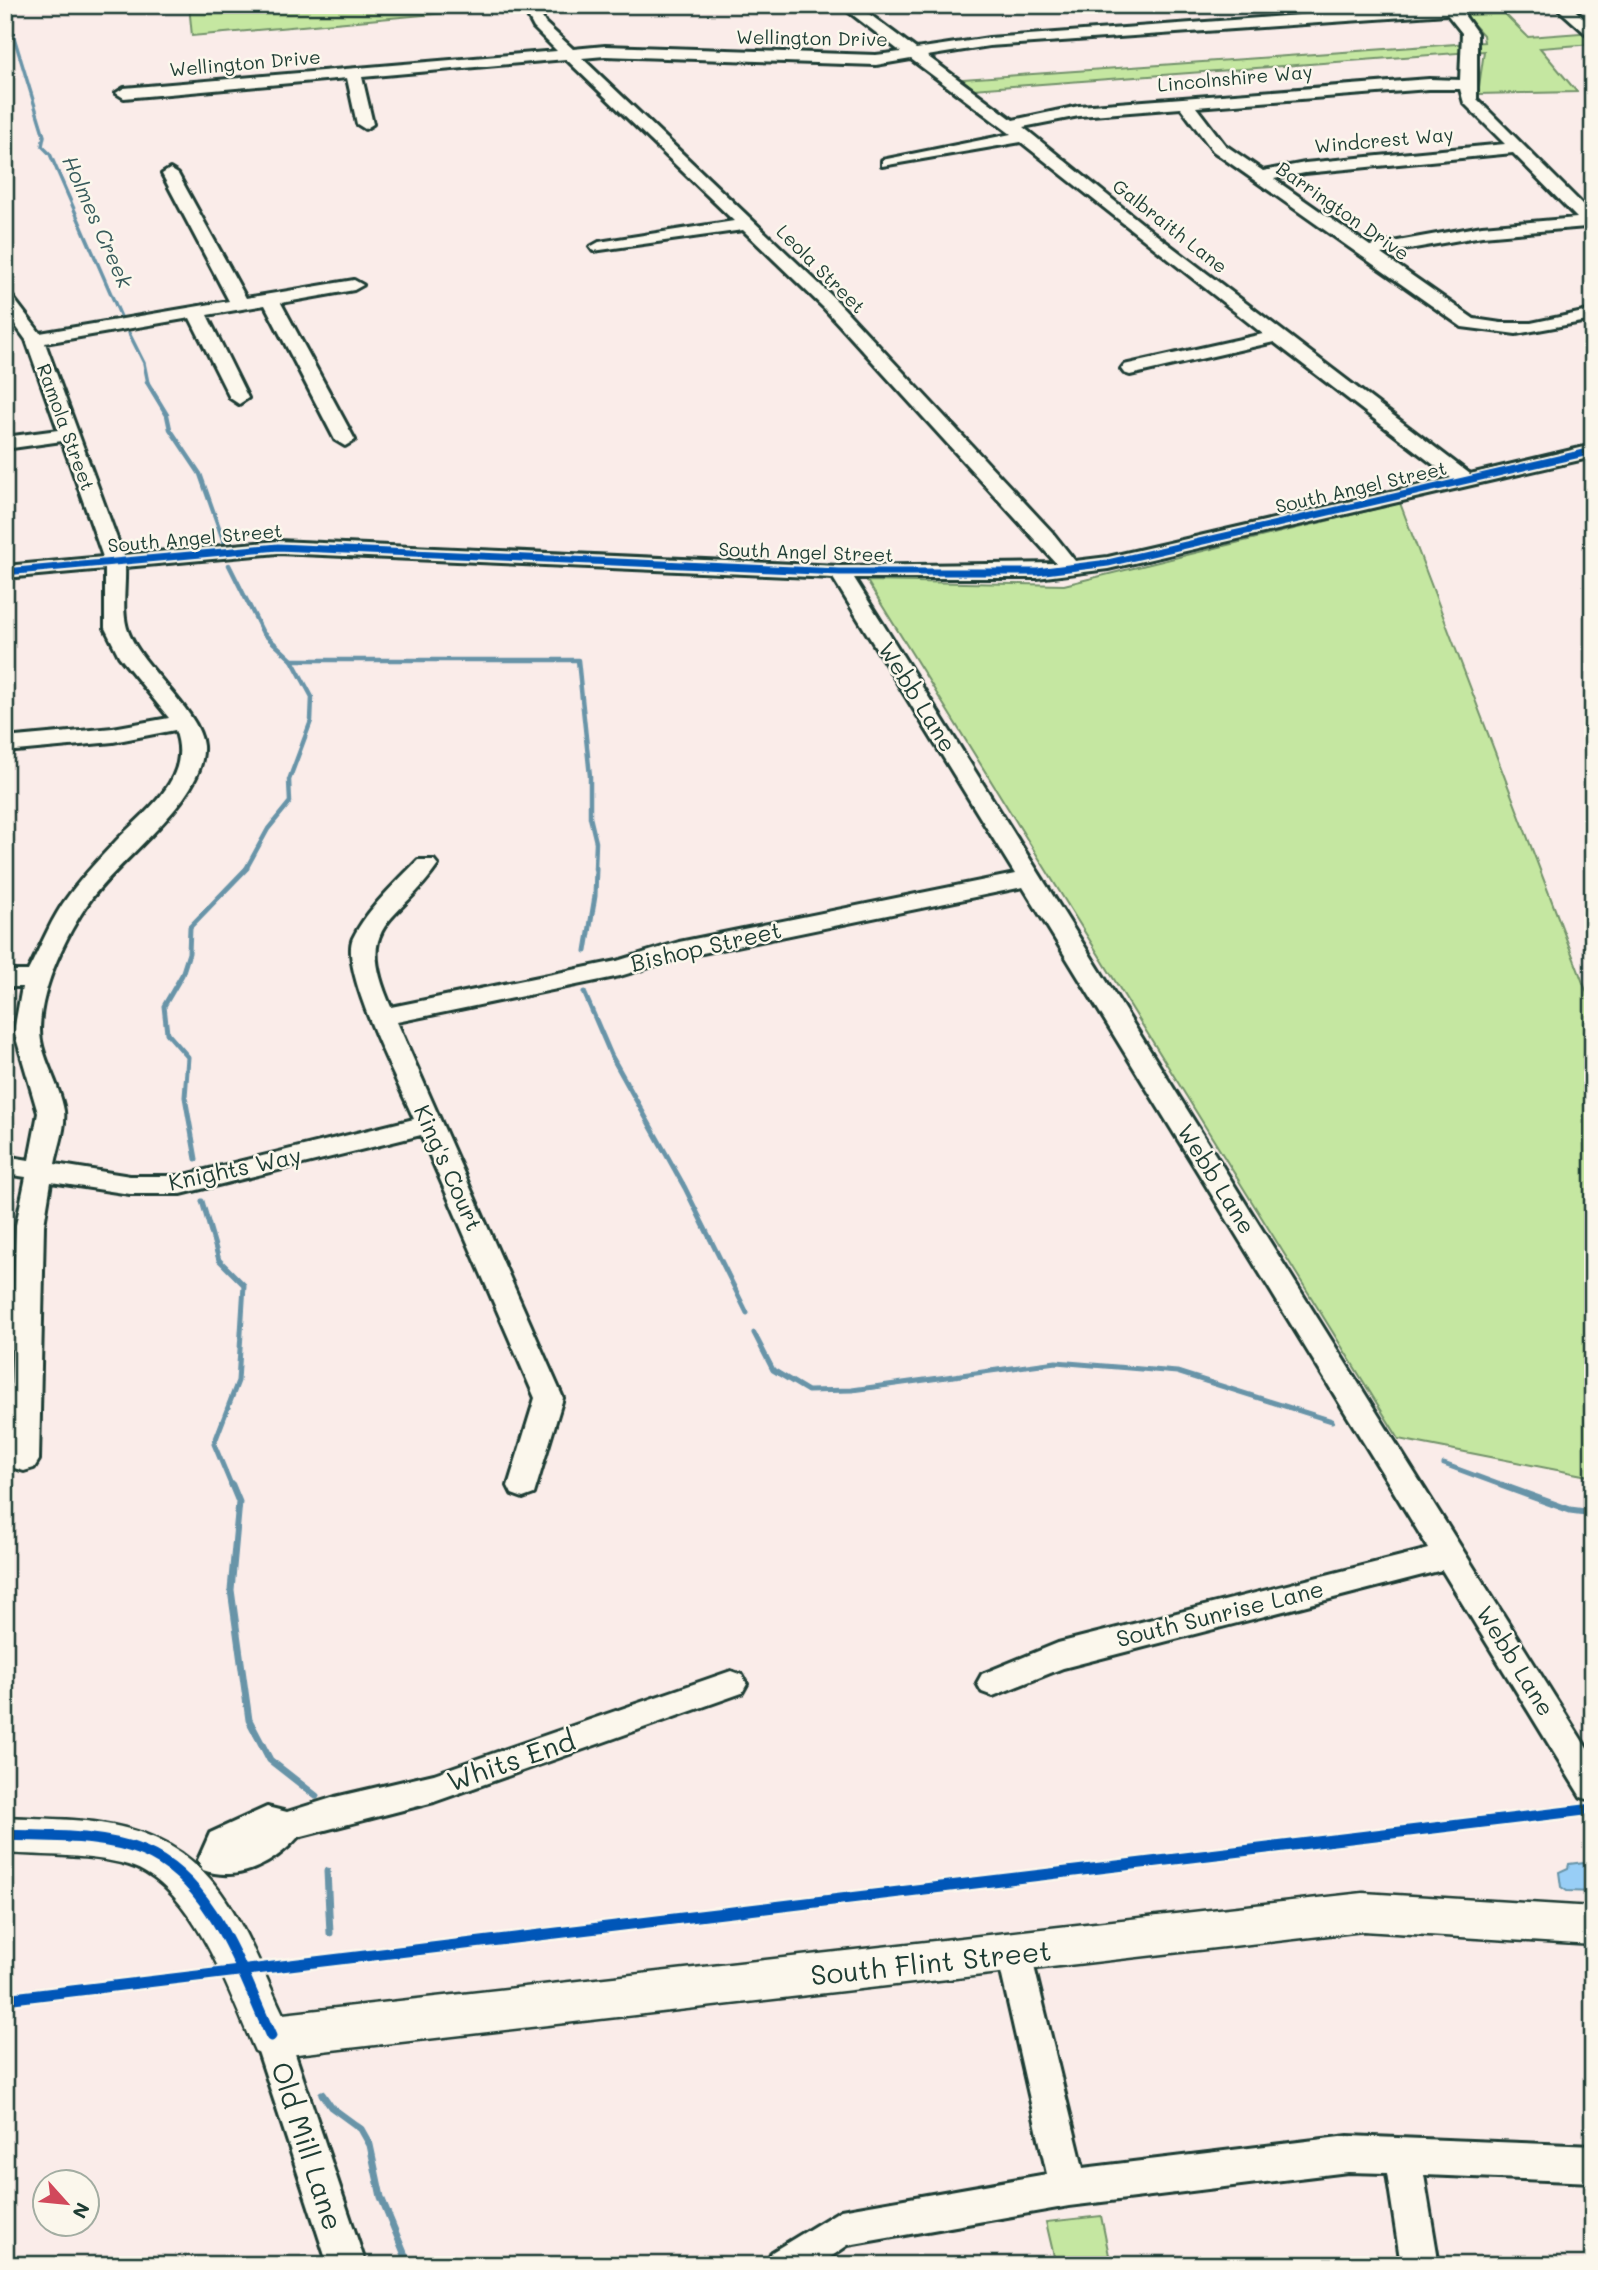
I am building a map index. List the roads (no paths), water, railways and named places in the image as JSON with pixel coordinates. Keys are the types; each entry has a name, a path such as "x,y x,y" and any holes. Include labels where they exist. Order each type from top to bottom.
{"main road":[{"name":"Old Mill Lane","path":"5,1835 91,1840 145,1851 201,1871 215,1917 271,2036"},
{"name":"South Flint Street","path":"271,2036 1014,1954 1363,1912 1593,1926"}],"street":[{"name":"Galbraith Lane","path":"847,5 1025,136 1148,237 1467,481"},
{"name":"Wellington Drive","path":"124,93 605,51 847,61 915,56 989,43 1499,5"},
{"path":"1561,5 1593,36"},
{"path":"1450,9 1468,27 1471,44 1465,85 1470,100 1591,223"},
{"name":"Leola Street","path":"532,11 539,25 568,54 829,303 1045,536 1070,568"},
{"path":"353,73 365,124"},
{"name":"Lincolnshire Way","path":"1010,125 1079,111 1429,84 1465,85"},
{"name":"Barrington Drive","path":"1185,103 1219,148 1468,323 1493,330 1524,331 1593,315"},
{"path":"888,163 1025,136"},
{"name":"Windcrest Way","path":"1257,177 1305,168 1516,148"},
{"path":"170,174 240,304"},
{"path":"1365,252 1482,231 1591,223"},
{"path":"599,247 746,224"},
{"path":"35,339 354,285"},
{"name":"Ramola Street","path":"5,299 35,339 115,562 116,628 127,651 183,722"},
{"path":"270,299 345,440"},
{"path":"196,312 239,398"},
{"path":"1129,369 1278,336"},
{"path":"5,443 68,434"},
{"name":"South Angel Street","path":"5,572 278,547 840,572 1037,572 1108,563 1593,450"},
{"name":"Webb Lane","path":"840,572 1593,1787"},
{"path":"5,745 34,740 113,735 183,722 192,744 188,765 174,798 123,847 78,900 36,979 27,1031 51,1113 30,1225 24,1460"},
{"name":"King's Court","path":"426,865 384,909 364,941 365,977 549,1398 523,1486"},
{"name":"Bishop Street","path":"383,1017 620,968 679,950 1030,878"},
{"path":"5,979 36,979"},
{"name":"Knights Way","path":"5,1165 130,1185 181,1185 428,1124"},
{"name":"South Sunrise Lane","path":"993,1683 1058,1656 1450,1556"},
{"name":"Whits End","path":"201,1871 222,1843 267,1821 287,1826 335,1811 434,1788 731,1684"},
{"path":"1014,1954 1069,2188"},
{"name":"Old Mill Lane","path":"271,2036 346,2265"},
{"path":"785,2265 841,2228 1069,2188 1348,2154 1593,2164"},
{"path":"1403,2156 1420,2265"}],"water":[{"path":"1593,1861 1593,1892 1567,1891 1561,1887 1559,1872 1568,1868 1569,1864"}],"waterway":[{"name":"Holmes Creek","path":"9,21 44,136 42,146 50,154 121,317"},
{"name":"Holmes Creek","path":"129,333 144,363 148,383"},
{"name":"Holmes Creek","path":"147,382 167,415 170,429 200,474 224,542"},
{"name":"Holmes Creek","path":"229,565 263,633 292,660"},
{"name":"Holmes Creek","path":"246,869 268,829 290,802 289,780 311,721 312,697 292,660"},
{"path":"292,660 578,660 590,776 590,817 596,842 595,869"},
{"name":"Holmes Creek","path":"196,1159 185,1097 188,1057 167,1033 164,1006 182,975 189,953 190,927 247,868"},
{"path":"586,951 595,896 596,868"},
{"path":"584,992 611,1055 685,1188 747,1313"},
{"name":"Holmes Creek","path":"202,1201 219,1260 244,1285 238,1381 214,1444 232,1487"},
{"path":"754,1333 773,1370 808,1391 852,1390 1056,1362 1177,1372 1332,1421"},
{"path":"1444,1464 1506,1487"},
{"name":"Holmes Creek","path":"232,1485 239,1502 231,1590 249,1720 270,1760 316,1796"},
{"path":"1501,1485 1570,1510 1593,1513"},
{"name":"Holmes Creek","path":"327,1871 330,1933"},
{"name":"Holmes Creek","path":"322,2094 331,2107 361,2129 370,2145 381,2197 409,2265"}]}
